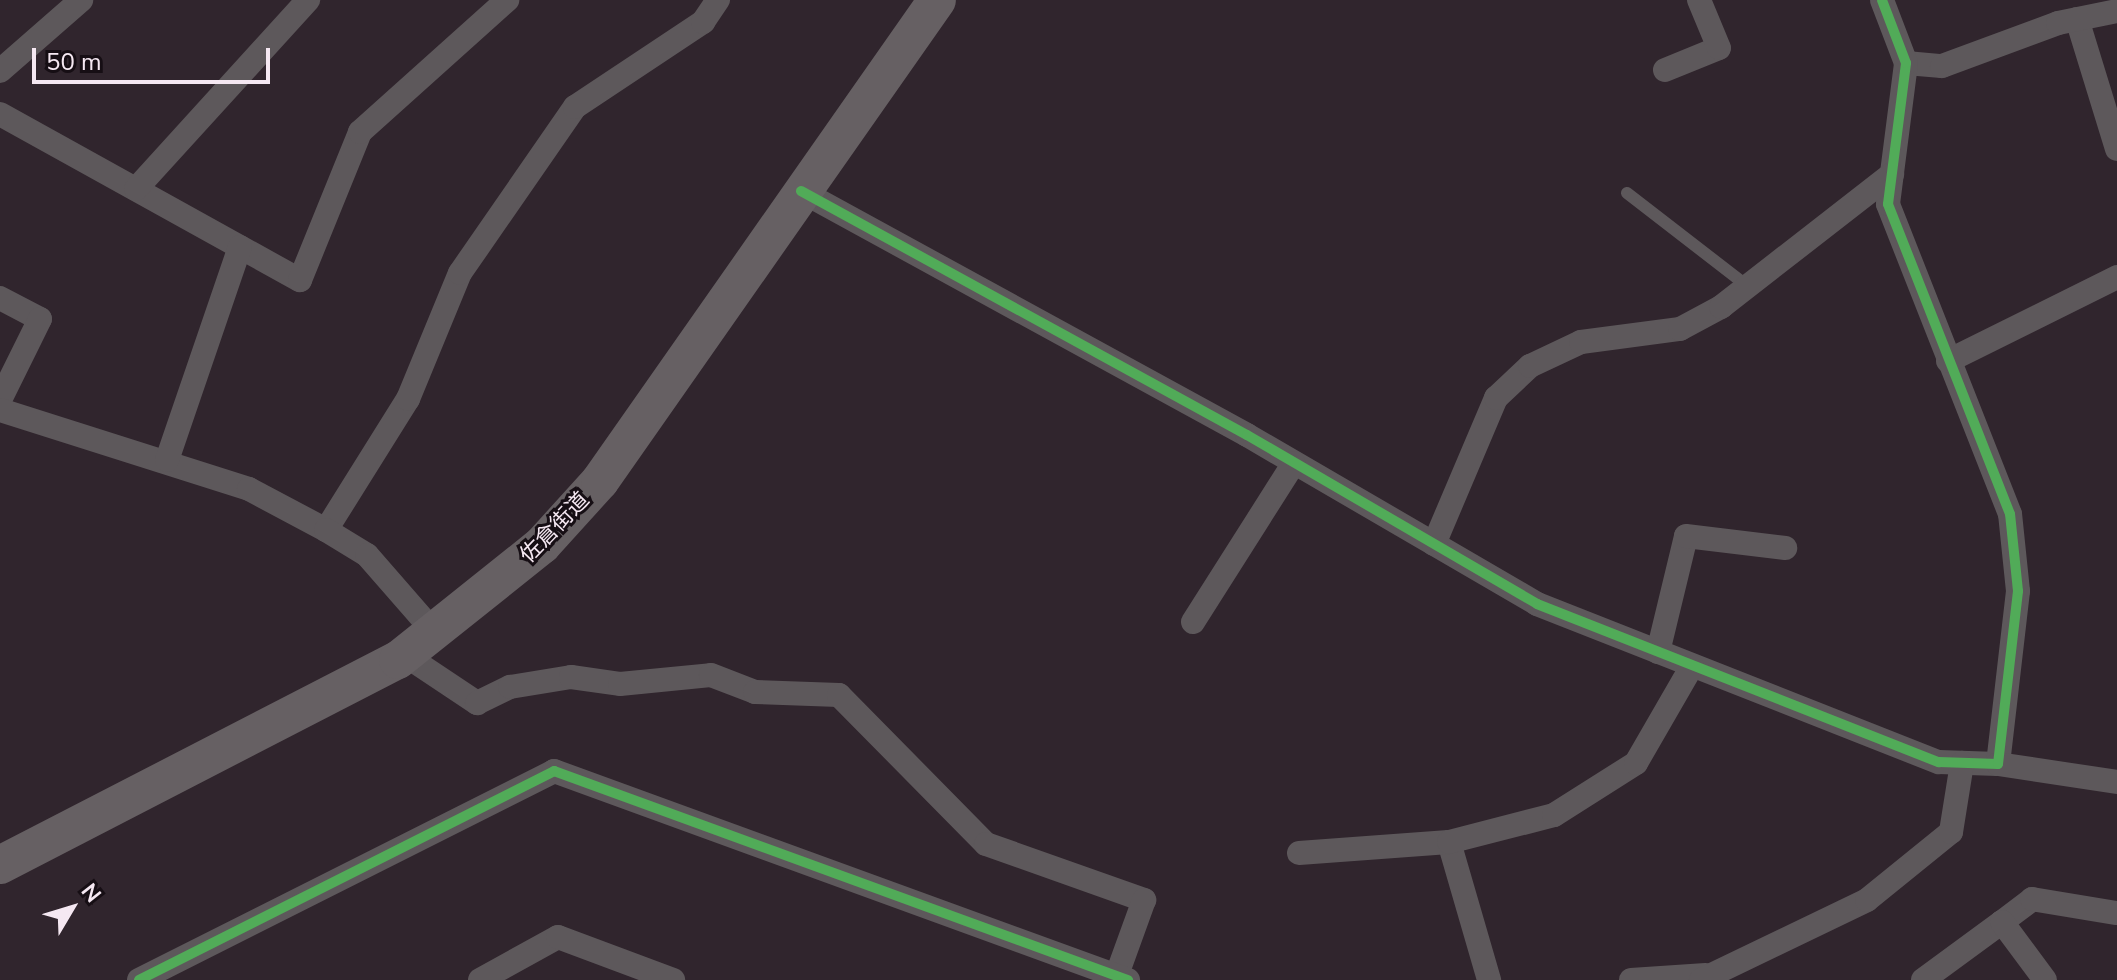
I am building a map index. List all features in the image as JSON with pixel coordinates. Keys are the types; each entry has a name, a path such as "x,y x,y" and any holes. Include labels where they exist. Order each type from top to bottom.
{"main road":[{"name":"佐倉街道","path":"0,865 405,655 542,545 600,481 937,0"}],"street":[{"path":"0,71 81,0"},
{"path":"136,189 308,0"},
{"path":"0,114 300,280 360,132 507,0"},
{"path":"326,530 408,399 460,273 575,107 703,22 718,0"},
{"path":"1665,70 1719,48 1699,0"},
{"path":"1882,0 1906,63 1888,204 2010,514 2018,591 1998,764"},
{"path":"1906,63 1942,66 2077,19 2117,11"},
{"path":"2077,19 2117,149"},
{"path":"1434,544 1496,398 1530,366 1581,342 1680,329 1746,285 1892,174"},
{"path":"801,191 1294,463 1537,604 1939,762 1998,764 2117,782"},
{"path":"167,460 240,247"},
{"path":"1948,361 2117,277"},
{"path":"0,298 40,319 0,400"},
{"path":"0,410 167,460 249,489 367,555 435,633"},
{"path":"1193,622 1294,463"},
{"path":"1658,652 1686,536 1785,548"},
{"path":"139,980 554,771 1120,979 1144,900 986,844 839,695 755,692 711,675 620,684 571,677 510,687 477,703 405,655"},
{"path":"1299,853 1449,842 1554,815 1636,763 1692,666"},
{"path":"1631,980 1704,978 1867,900 1951,832 1962,763"},
{"path":"1449,842 1489,980"},
{"path":"1923,980 2032,899 2117,913"},
{"path":"2002,922 2045,980"},
{"path":"480,980 558,937 673,980"}],"lane":[{"path":"1627,193 1746,285"}],"cycle path":[{"path":"801,191 1247,435 1537,604 1939,762 1998,764 2018,591 2010,514 1888,204 1906,63 1882,0"},
{"path":"139,980 554,771 1128,980"}]}
